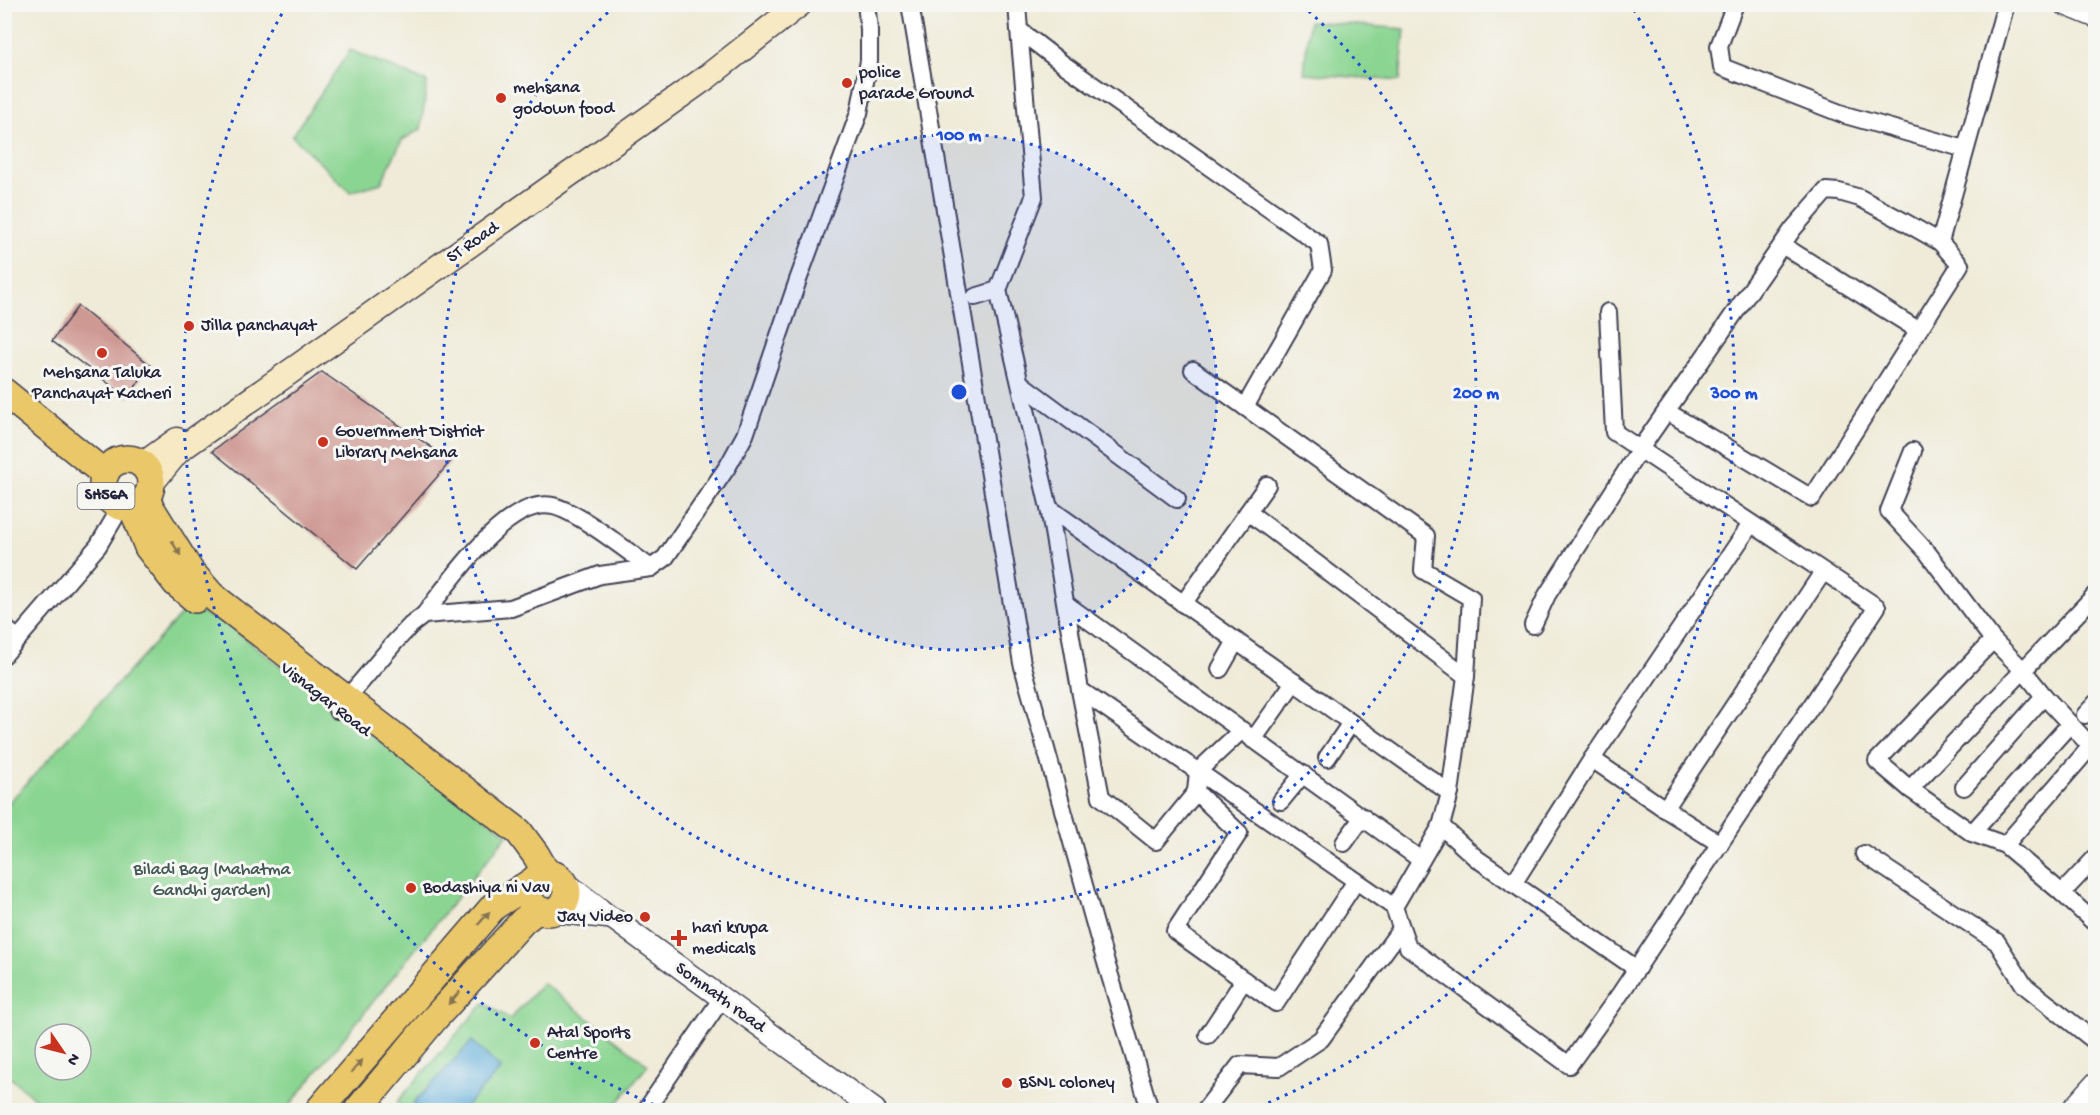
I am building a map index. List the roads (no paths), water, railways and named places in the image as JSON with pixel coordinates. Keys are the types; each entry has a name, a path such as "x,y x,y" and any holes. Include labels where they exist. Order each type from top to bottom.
{"main road":[{"name":"ST Road","path":"137,492 784,4"},
{"name":"ST Road","path":"137,492 178,451 707,77 800,4"},
{"path":"4,392 105,474"},
{"name":"SH56A","path":"121,460 135,461 137,492 106,496 103,489 105,474 111,465 121,460"},
{"name":"Visnagar Road","path":"137,492 190,571 213,596 502,835 545,878"},
{"path":"358,1110 434,1019 523,921 546,911 529,897 545,878"},
{"path":"319,1110 494,906 545,878"}],"street":[{"path":"424,615 511,608 600,575 651,568 665,558 728,466 745,435 859,113 869,62 866,4"},
{"path":"910,4 1022,663 1099,939 1150,1110"},
{"path":"1017,4 1034,197 998,290 1049,508 1101,797 1156,841 1196,792 1198,771 1248,735 1294,682"},
{"path":"1735,4 1719,46 1722,67 1845,115 1965,149"},
{"path":"1940,242 2006,4"},
{"path":"2064,4 2096,16"},
{"path":"1019,30 1063,64 1319,244 1323,270 1245,407"},
{"path":"1533,625 1546,595 1640,449 1666,411 1793,229 1826,191 1860,198 1940,242 1960,265 1812,498 1666,411"},
{"path":"1782,245 1918,330"},
{"path":"975,297 998,290"},
{"path":"1080,690 1394,907 1408,947 1569,1065 1637,969 1876,607 1614,432 1608,312"},
{"path":"1193,370 1426,536 1423,570 1471,598 1466,676 1450,793 1441,825 1394,907"},
{"path":"1020,383 1177,499"},
{"path":"1913,451 1889,511 1927,552 1993,640 2023,670 2070,724 2094,746 2005,845"},
{"path":"1183,603 1267,485"},
{"path":"4,655 98,546 114,519 137,492"},
{"path":"341,704 395,642 424,615 467,559 497,527 522,512 553,506 576,517 651,568"},
{"path":"1049,508 1450,793"},
{"path":"1248,512 1466,676"},
{"path":"1513,884 1592,759 1751,524"},
{"path":"1665,809 1823,572"},
{"path":"1910,789 2096,594"},
{"path":"1065,604 1421,860"},
{"path":"4,627 18,639"},
{"path":"1993,640 1877,761 1910,789 1972,832 2005,845 2096,924"},
{"path":"1220,669 1236,641"},
{"path":"1964,787 2044,696"},
{"path":"1327,758 1351,723"},
{"path":"1972,832 2070,724"},
{"path":"1592,759 1720,844"},
{"path":"1281,801 1303,774"},
{"path":"1196,792 1239,833 1175,932 1276,1003 1356,880"},
{"path":"1344,843 1363,818"},
{"path":"1441,825 1476,858 1637,969"},
{"path":"1864,854 1997,942 2024,986 2096,1042"},
{"path":"2062,893 2096,857"},
{"name":"Somnath road","path":"545,878 612,918 875,1110"},
{"path":"546,911 612,918"},
{"path":"1204,1110 1239,1065 1279,1067 1321,1040 1401,929"},
{"path":"1208,1035 1244,980"},
{"path":"646,1110 722,998"},
{"path":"2072,1110 2096,1083"}],"water":[{"path":"472,1041 501,1069 462,1110 420,1110 413,1104"}],"place":[{"name":"police parade Ground","path":"847,83"},
{"name":"mehsana godown food","path":"501,98"},
{"name":"Jilla panchayat","path":"189,326"},
{"name":"Mehsana Taluka Panchayat Kacheri","path":"102,353"},
{"name":"Government District Library Mehsana","path":"323,442"},
{"name":"Bodashiya ni Vav","path":"411,888"},
{"name":"Jay Video","path":"645,917"},
{"name":"hari krupa medicals","path":"679,938"},
{"name":"Atal Sports Centre","path":"535,1043"},
{"name":"BSNL coloney","path":"1007,1083"}],"park label":[{"name":"Biladi Bag (Mahatma Gandhi garden)","path":"212,880"}]}
